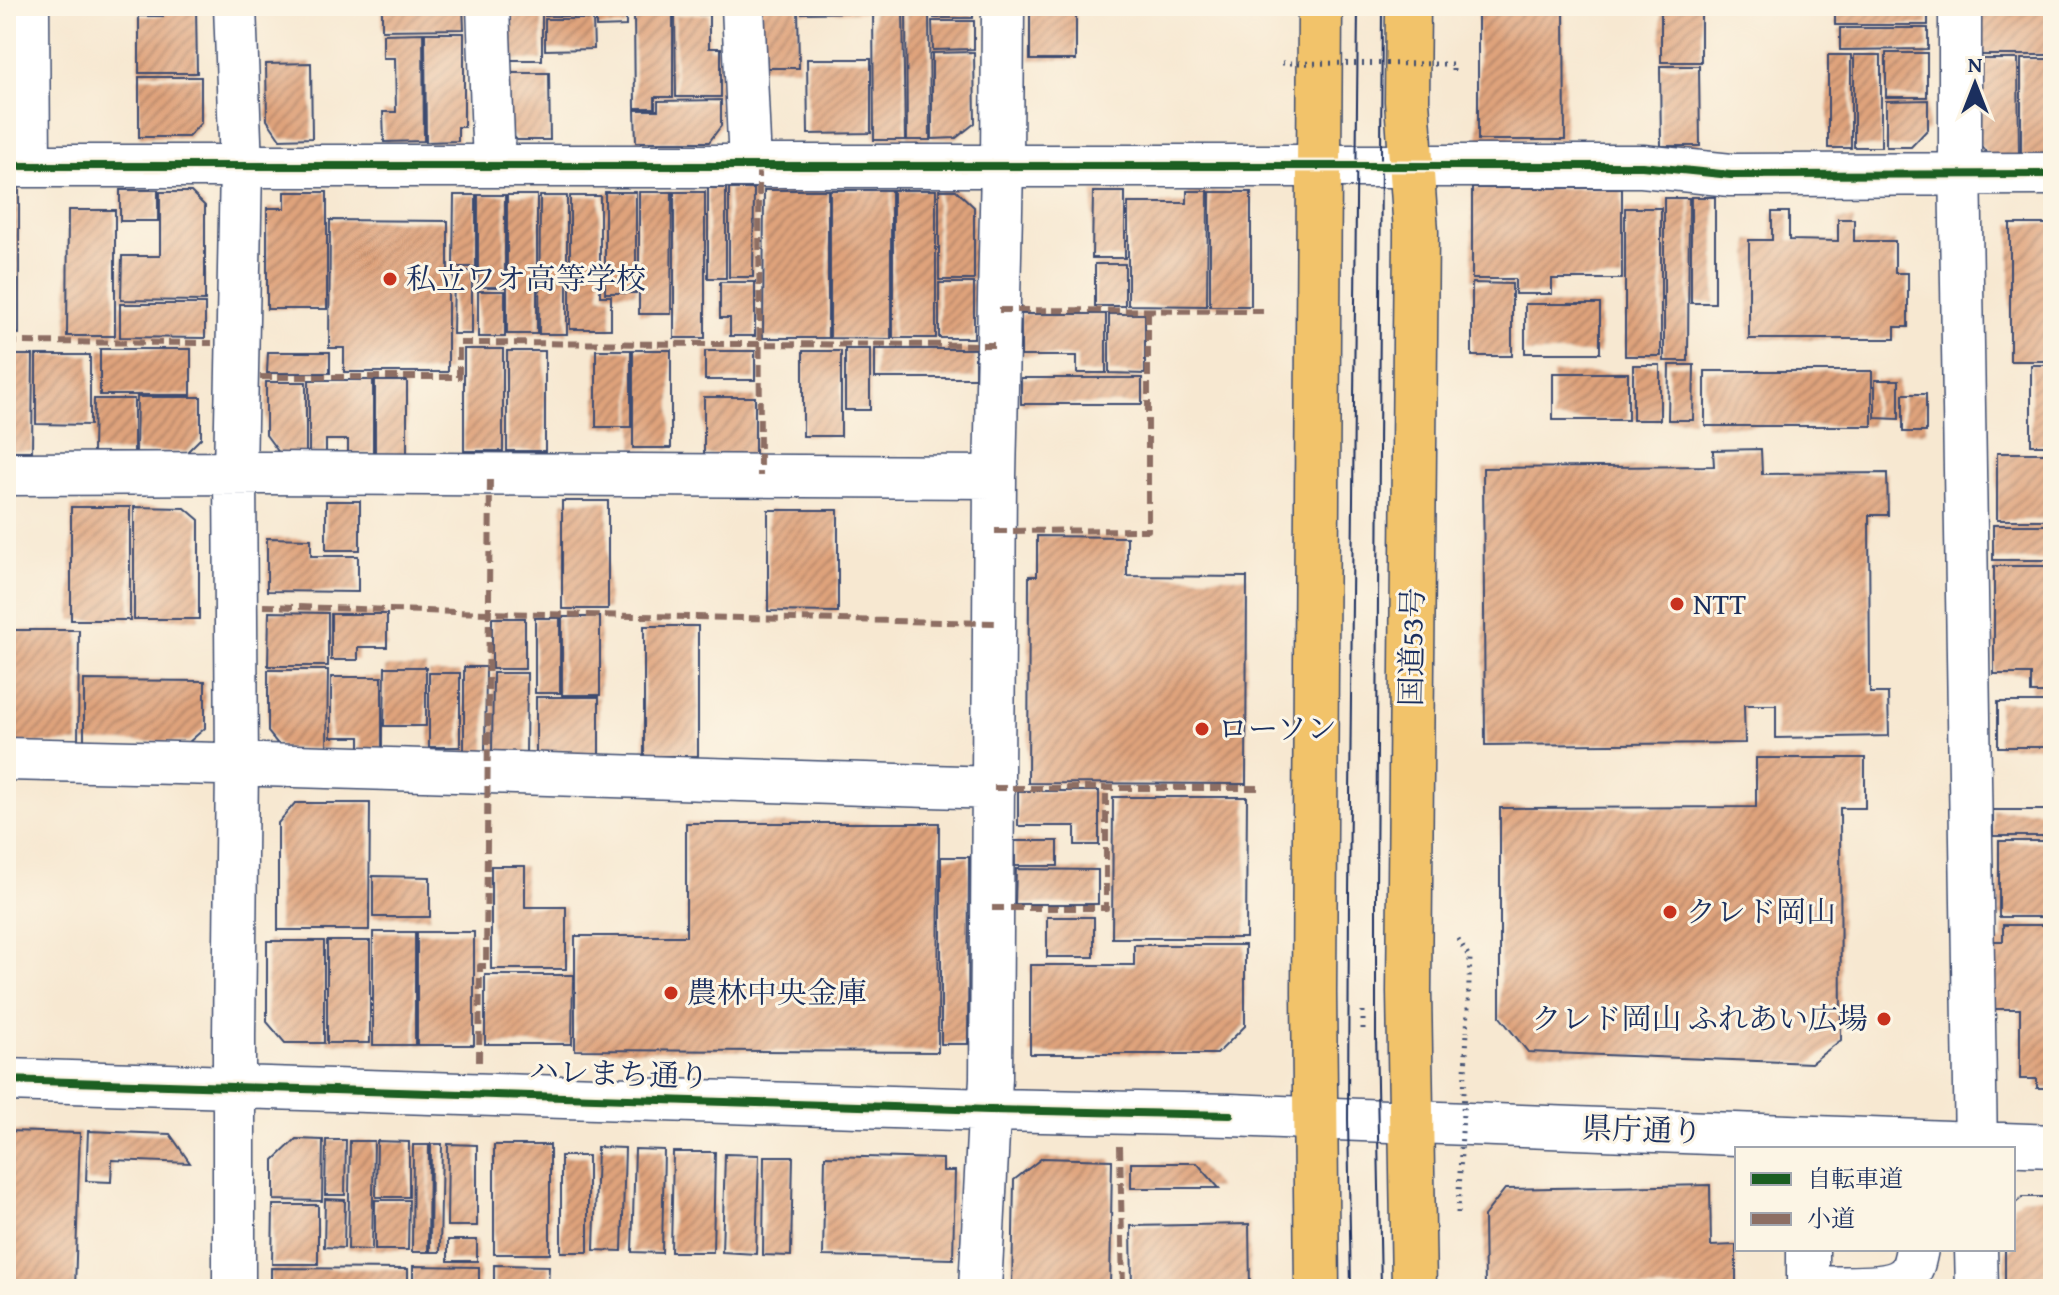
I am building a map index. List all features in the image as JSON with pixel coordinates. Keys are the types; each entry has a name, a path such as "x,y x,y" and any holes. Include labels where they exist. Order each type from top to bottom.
{"highway":[{"path":"1317,1289 1314,977 1320,6"},
{"name":"国道53号","path":"1408,6 1407,101 1416,232 1409,992 1414,1289"}],"street":[{"path":"28,6 18,166 1642,166 1731,175 2053,174"},
{"path":"234,1289 235,473 241,166 235,6"},
{"path":"488,6 494,166"},
{"path":"743,6 750,166"},
{"path":"980,1289 990,1110 995,477 1003,6"},
{"path":"1960,6 1976,1146"},
{"path":"6,474 995,477"},
{"path":"6,759 994,788"},
{"name":"ハレまち通り","path":"6,1080 1230,1115"},
{"name":"県庁通り","path":"1230,1115 1411,1121 1810,1143 2053,1146"},
{"path":"1808,1251 1808,1287 1888,1284 1905,1278 1915,1261 1917,1251"},
{"path":"1976,1251 1977,1289"}],"path":[{"path":"1282,63 1453,64 1453,71"},
{"path":"1458,939 1470,958 1458,1213"},
{"path":"1363,1011 1363,1034"}],"building":[{"path":"163,6 196,6 197,73 139,73 139,16 163,16"},
{"path":"382,6 463,6 464,29 382,30"},
{"path":"502,6 542,6 542,60 502,60"},
{"path":"544,6 626,6 626,26 596,27 596,16 545,16"},
{"path":"632,6 716,6 716,9 632,10"},
{"path":"757,6 798,6 799,68 758,68"},
{"path":"802,6 871,6 871,12 802,13"},
{"path":"873,6 903,6 905,140 874,140"},
{"path":"906,6 929,6 930,140 907,140"},
{"path":"934,6 973,6 973,18 934,18"},
{"path":"1030,6 1076,6 1076,10 1030,10"},
{"path":"1478,6 1564,6 1565,140 1478,140"},
{"path":"1661,6 1701,6 1701,62 1661,62"},
{"path":"1835,6 1928,6 1928,25 1835,25"},
{"path":"1977,6 2053,6 2053,55 1977,55"},
{"path":"1030,13 1076,13 1076,60 1030,60"},
{"path":"634,14 673,14 673,97 655,97 655,108 635,108"},
{"path":"709,14 709,48 721,48 721,97 676,97 675,15"},
{"path":"545,19 593,19 594,49 545,50"},
{"path":"932,21 974,21 974,49 933,50"},
{"path":"1840,28 1928,28 1928,49 1840,50"},
{"path":"423,33 424,141 384,142 383,112 396,112 395,58 383,58 383,34"},
{"path":"425,33 464,33 464,127 458,127 458,141 426,142"},
{"path":"974,52 975,123 956,138 932,139 932,53"},
{"path":"1886,53 1927,53 1927,97 1886,97"},
{"path":"1828,55 1851,55 1851,148 1828,148"},
{"path":"1854,55 1881,55 1881,147 1854,147"},
{"path":"807,59 871,59 871,133 808,134"},
{"path":"1976,59 2018,59 2019,158 1991,158 1976,140"},
{"path":"2021,59 2048,59 2048,158 2021,158"},
{"path":"2050,59 2053,59 2053,158 2050,158"},
{"path":"311,63 312,138 280,139 267,120 266,64"},
{"path":"1660,66 1699,66 1700,146 1661,146"},
{"path":"506,73 549,73 550,140 517,140 506,129"},
{"path":"139,77 201,77 201,123 188,137 139,137"},
{"path":"721,100 721,126 709,142 636,142 635,110 658,110 658,101"},
{"path":"1928,100 1928,129 1911,147 1886,147 1886,101"},
{"path":"6,186 19,186 19,334 6,333"},
{"path":"708,188 726,188 726,278 708,278"},
{"path":"1472,188 1622,188 1622,279 1552,279 1552,294 1515,294 1515,279 1472,279"},
{"path":"729,189 754,189 753,277 729,277"},
{"path":"120,190 158,190 158,221 120,221"},
{"path":"764,190 828,190 828,338 763,338"},
{"path":"830,190 891,190 891,339 830,338"},
{"path":"893,190 936,190 936,338 893,338"},
{"path":"939,190 956,190 974,207 974,280 939,280"},
{"path":"1187,191 1208,191 1207,306 1128,305 1128,203 1187,203"},
{"path":"160,192 191,192 205,206 205,301 121,300 122,256 160,256"},
{"path":"285,192 327,192 327,309 267,309 267,208 285,208"},
{"path":"605,192 636,192 636,293 605,293"},
{"path":"639,192 672,192 671,314 639,314"},
{"path":"674,192 705,192 705,338 674,338"},
{"path":"1093,192 1125,192 1125,258 1092,258"},
{"path":"1210,192 1251,192 1251,306 1210,306"},
{"path":"454,195 476,195 476,267 453,267"},
{"path":"478,195 505,195 505,287 478,287"},
{"path":"507,195 537,195 537,334 507,334"},
{"path":"540,196 567,196 567,334 539,334"},
{"path":"570,196 600,196 600,296 611,296 611,329 570,329"},
{"path":"1691,197 1715,197 1715,303 1691,303"},
{"path":"1664,198 1689,198 1688,361 1664,361"},
{"path":"1625,208 1661,208 1661,356 1625,356"},
{"path":"68,210 115,210 115,336 67,336"},
{"path":"1772,212 1789,212 1789,240 1838,241 1838,219 1854,219 1854,241 1895,241 1895,273 1908,273 1908,327 1895,327 1895,339 1749,339 1749,240 1772,240"},
{"path":"330,220 448,221 448,372 344,372 344,348 329,348"},
{"path":"2010,224 2053,224 2053,361 2010,361"},
{"path":"1095,264 1125,264 1125,306 1095,306"},
{"path":"454,271 472,271 472,334 453,334"},
{"path":"720,282 755,282 755,336 730,336 730,318 720,318"},
{"path":"939,283 974,283 974,338 939,338"},
{"path":"1472,283 1512,284 1512,356 1472,356"},
{"path":"478,291 505,291 505,337 478,337"},
{"path":"120,304 205,304 205,338 120,337"},
{"path":"1525,304 1600,304 1600,353 1525,353"},
{"path":"1021,314 1106,314 1106,373 1077,373 1077,356 1021,356"},
{"path":"1109,314 1145,314 1145,374 1109,373"},
{"path":"100,349 191,349 191,395 100,395"},
{"path":"464,349 503,349 503,451 464,451"},
{"path":"845,349 870,349 870,410 845,410"},
{"path":"875,349 975,349 975,378 875,378"},
{"path":"596,350 631,350 631,427 596,427"},
{"path":"633,350 671,350 671,448 633,448"},
{"path":"507,351 545,351 545,451 507,451"},
{"path":"705,351 755,351 755,380 705,380"},
{"path":"803,351 841,351 841,436 803,436"},
{"path":"268,352 330,352 330,373 267,373"},
{"path":"6,355 33,355 32,451 6,451"},
{"path":"36,355 90,355 90,425 36,424"},
{"path":"1633,365 1660,365 1660,420 1633,420"},
{"path":"1669,365 1694,365 1693,420 1668,420"},
{"path":"2031,365 2053,365 2053,445 2031,445"},
{"path":"1705,371 1872,371 1872,426 1705,426"},
{"path":"1553,373 1628,373 1628,420 1553,420"},
{"path":"1021,378 1142,378 1142,404 1021,404"},
{"path":"309,380 373,380 373,454 348,454 348,440 326,440 326,454 309,454"},
{"path":"1875,380 1899,380 1899,419 1875,418"},
{"path":"375,381 407,381 407,454 375,454"},
{"path":"266,382 306,382 306,454 280,454 266,435"},
{"path":"1903,394 1926,394 1926,432 1903,432"},
{"path":"137,397 201,397 201,438 187,452 136,452"},
{"path":"704,397 755,397 755,455 704,455"},
{"path":"94,399 134,399 134,452 93,452"},
{"name":"NTT","path":"1761,449 1762,474 1887,473 1888,515 1869,515 1870,693 1888,693 1889,736 1776,738 1776,705 1744,705 1745,743 1485,745 1483,468 1714,466 1713,450"},
{"path":"1997,453 2053,453 2053,520 1997,520"},
{"path":"326,501 360,501 360,550 326,550"},
{"path":"562,501 608,501 608,609 562,609"},
{"path":"71,507 130,507 130,620 71,620"},
{"path":"134,507 185,508 199,520 199,619 134,619"},
{"path":"768,510 838,510 838,612 768,611"},
{"path":"1993,525 2053,525 2053,560 1993,560"},
{"path":"1037,536 1127,537 1127,576 1247,577 1246,784 1028,783 1029,576 1037,576"},
{"path":"267,538 311,539 311,556 358,556 358,592 267,591"},
{"path":"1994,566 2053,566 2053,693 2031,693 2031,674 1994,674"},
{"path":"269,612 328,613 328,666 268,666"},
{"path":"331,614 387,614 387,647 358,647 358,660 331,660"},
{"path":"562,617 600,617 600,695 562,695"},
{"path":"492,618 525,618 525,669 492,669"},
{"path":"535,618 560,618 560,693 535,693"},
{"path":"644,626 698,626 698,756 644,756"},
{"path":"9,630 79,630 78,743 9,743"},
{"path":"385,667 426,667 426,726 384,726"},
{"path":"464,667 486,667 485,755 464,755"},
{"path":"268,670 328,670 327,749 281,748 268,732"},
{"path":"429,673 460,673 460,747 429,747"},
{"path":"493,673 527,673 526,754 492,754"},
{"path":"331,677 382,677 382,750 360,750 360,737 331,737"},
{"path":"84,680 205,681 205,728 189,742 84,742"},
{"path":"536,697 599,697 599,756 536,756"},
{"path":"1998,702 2053,702 2053,747 1998,747"},
{"name":"クレド岡山","path":"1756,758 1865,758 1865,808 1840,808 1841,1040 1811,1063 1528,1052 1500,1017 1500,808 1756,807"},
{"path":"1018,791 1099,791 1099,845 1075,845 1075,826 1018,826"},
{"path":"1113,797 1247,797 1246,938 1112,938"},
{"path":"295,803 370,803 369,930 278,930 278,823"},
{"path":"1993,810 2053,810 2053,836 1993,836"},
{"path":"686,823 939,823 938,1052 575,1050 575,936 686,936"},
{"path":"1015,841 1058,841 1058,866 1015,866"},
{"path":"1999,841 2053,841 2053,917 1999,917"},
{"path":"941,857 969,857 968,1044 941,1044"},
{"path":"491,866 525,866 525,907 566,907 566,969 491,969"},
{"path":"1016,869 1098,870 1098,904 1015,904"},
{"path":"373,876 430,877 430,917 373,917"},
{"path":"1047,917 1094,917 1094,957 1047,957"},
{"path":"2003,925 2053,925 2053,1088 2037,1088 2037,1079 2020,1079 2020,1009 1989,1009 1989,941 2003,941"},
{"path":"373,932 415,932 415,1045 373,1045"},
{"path":"417,932 474,932 474,1045 417,1045"},
{"path":"267,941 324,941 324,1043 285,1043 267,1022"},
{"path":"327,941 370,941 370,1043 327,1043"},
{"path":"1134,945 1245,945 1245,1026 1217,1054 1030,1054 1030,965 1134,965"},
{"path":"485,975 573,975 572,1044 485,1044"},
{"path":"6,1131 80,1133 75,1289 6,1289"},
{"path":"88,1131 170,1134 190,1163 112,1160 111,1182 86,1181"},
{"path":"296,1139 323,1140 322,1201 274,1200 274,1160"},
{"path":"326,1140 346,1140 345,1195 325,1195"},
{"path":"350,1141 374,1141 372,1250 348,1249"},
{"path":"377,1141 409,1142 409,1197 376,1197"},
{"path":"431,1144 442,1144 440,1252 430,1252"},
{"path":"448,1144 477,1145 477,1226 447,1226"},
{"path":"413,1145 429,1145 428,1252 412,1252"},
{"path":"494,1145 550,1145 550,1254 494,1254"},
{"path":"597,1147 625,1148 622,1251 594,1250"},
{"path":"635,1149 664,1150 662,1253 632,1252"},
{"path":"673,1152 715,1152 713,1252 671,1252"},
{"path":"725,1154 759,1155 756,1254 722,1252"},
{"path":"561,1156 588,1156 588,1252 561,1252"},
{"path":"764,1156 793,1156 791,1256 763,1255"},
{"path":"825,1156 943,1159 943,1171 955,1171 953,1259 823,1256"},
{"path":"1042,1158 1112,1160 1110,1289 1012,1289 1014,1180"},
{"path":"1131,1163 1197,1163 1219,1188 1131,1188"},
{"path":"1710,1185 1711,1246 1735,1245 1736,1289 1485,1289 1484,1216 1505,1189"},
{"path":"2023,1197 2053,1197 2053,1289 2005,1289 2005,1251 2015,1251 2015,1203"},
{"path":"325,1199 345,1200 344,1248 324,1247"},
{"path":"375,1200 409,1200 408,1250 375,1250"},
{"path":"273,1205 318,1205 318,1264 272,1264"},
{"path":"1249,1224 1250,1289 1132,1289 1131,1226"},
{"path":"448,1240 477,1240 477,1261 448,1261"},
{"path":"494,1265 549,1266 548,1289 494,1289"},
{"path":"413,1266 479,1267 479,1289 413,1289"},
{"path":"271,1268 408,1269 408,1289 271,1289"}],"tram line":[{"path":"1351,1289 1349,895 1358,6"},
{"path":"1381,1289 1376,895 1382,6"}],"marked path":[{"path":"759,166 760,476"},
{"path":"999,310 1264,311"},
{"path":"995,531 1148,530 1148,311"},
{"path":"6,342 212,343"},
{"path":"260,377 459,377 459,343 998,345"},
{"path":"479,1062 480,966 486,966 490,475"},
{"path":"263,606 995,623"},
{"path":"994,788 1262,788"},
{"path":"992,908 1106,908 1106,788"},
{"path":"1120,1146 1123,1289"}],"cycle path":[{"path":"6,166 1642,166 1731,175 2053,174"},
{"path":"6,1080 1230,1115"}],"place":[{"name":"私立ワオ高等学校","path":"390,279"},
{"name":"NTT","path":"1677,604"},
{"name":"ローソン","path":"1202,729"},
{"name":"クレド岡山","path":"1670,912"},
{"name":"農林中央金庫","path":"671,993"},
{"name":"クレド岡山 ふれあい広場","path":"1884,1019"}]}
